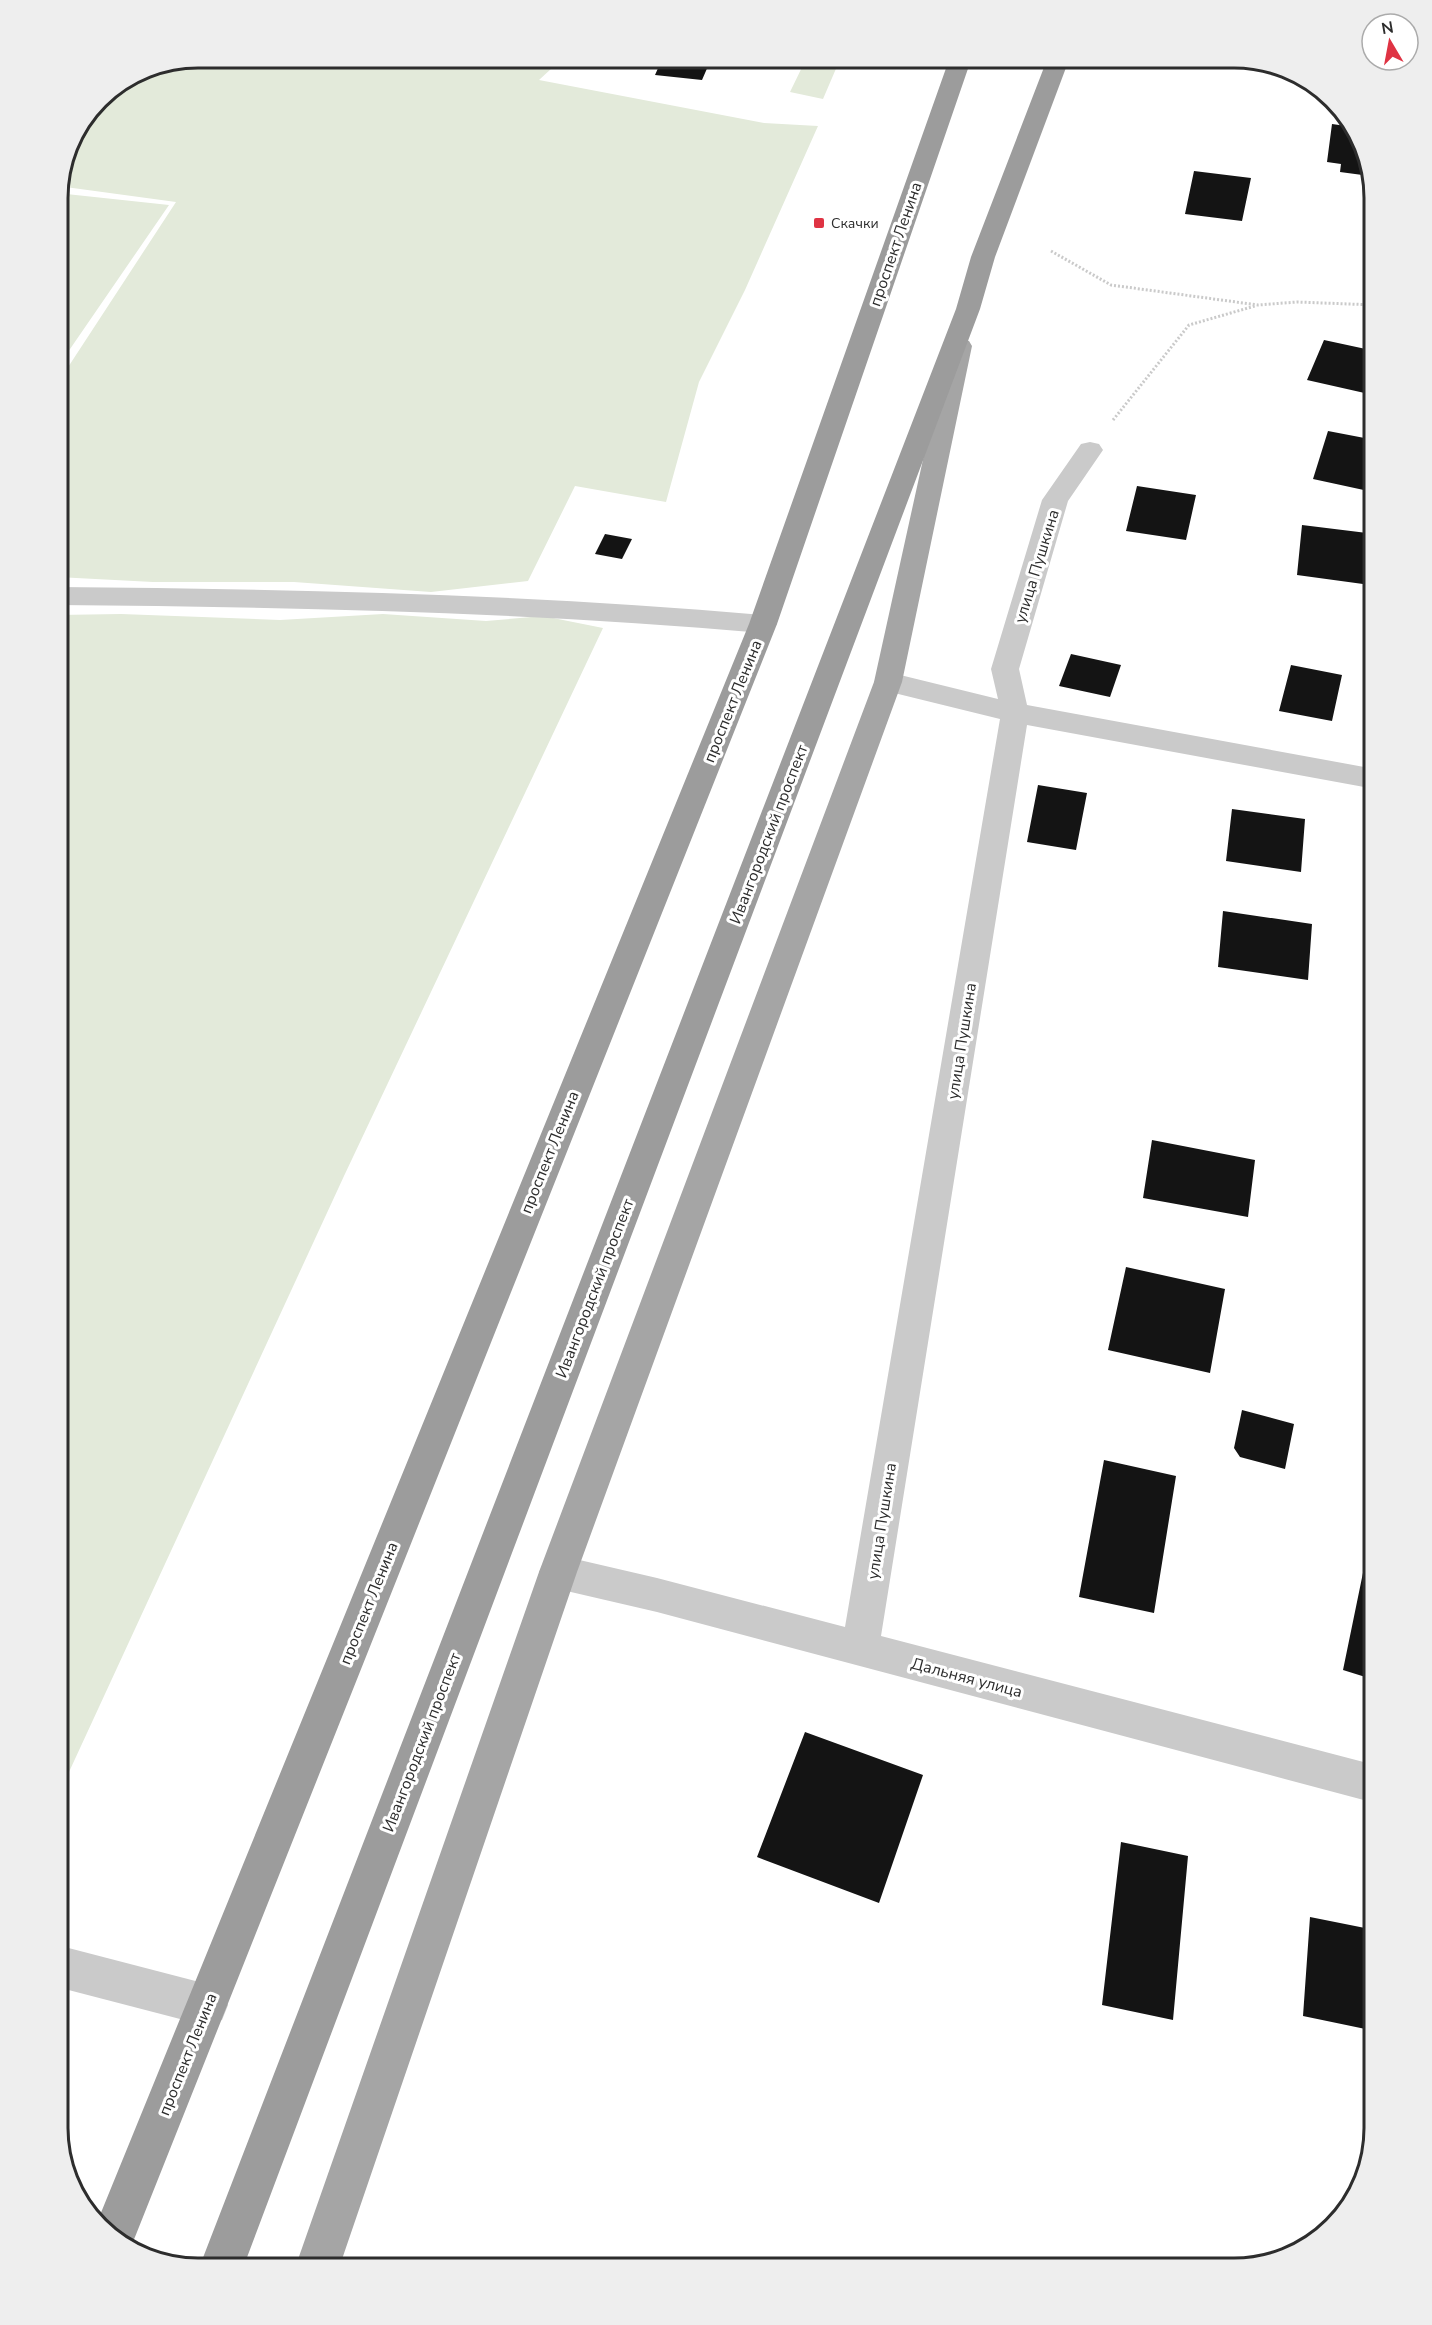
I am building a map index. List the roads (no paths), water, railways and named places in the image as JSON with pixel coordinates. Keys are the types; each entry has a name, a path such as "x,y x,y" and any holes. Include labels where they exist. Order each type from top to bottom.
{"highway":[{"name":"проспект Ленина","path":"116,2229 763,624 952,68"},
{"path":"968,309 983,257 1055,68"},
{"name":"Ивангородский проспект","path":"225,2257 968,309"}],"main road":[{"path":"322,2257 558,1572 888,682 968,309"}],"street":[{"name":"улица Пушкина","path":"860,1648 1015,713 1005,669 1055,500 1090,450"},
{"path":"68,596 292,598 650,613 763,624"},
{"path":"888,682 1015,713 1364,777"},
{"name":"Дальняя улица","path":"558,1572 657,1594 1364,1781"},
{"path":"68,1969 207,2005"}],"place":[{"name":"Скачки","path":"819,223"}]}
